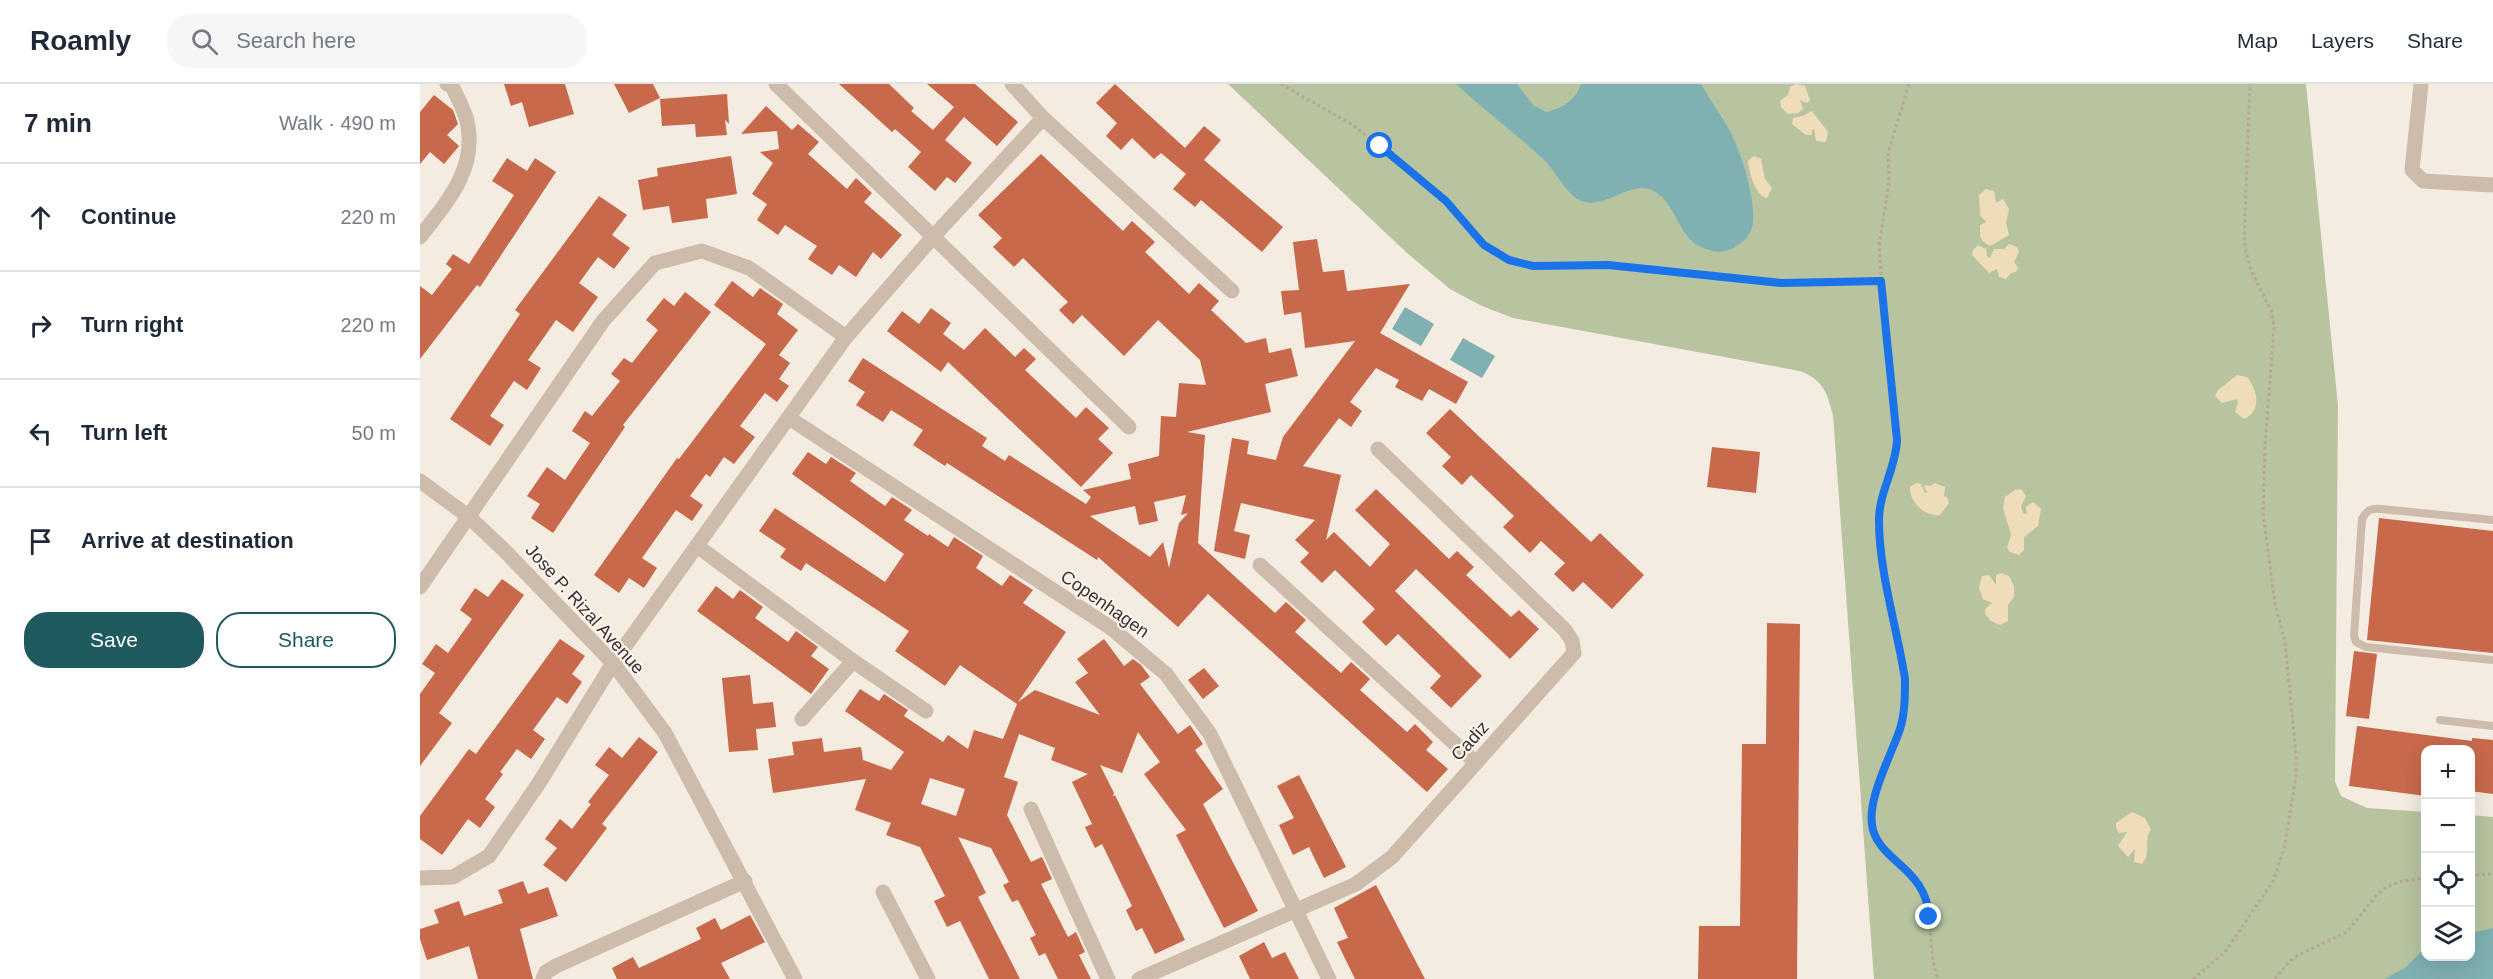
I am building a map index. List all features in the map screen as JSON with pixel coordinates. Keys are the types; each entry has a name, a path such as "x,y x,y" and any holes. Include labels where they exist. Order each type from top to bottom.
{"street":[{"path":"776,84 1129,428"},
{"path":"1012,84 1043,118 1232,291"},
{"path":"2421,84 2412,170 2423,181 2493,185"},
{"path":"420,237 452,195 470,154 466,121 451,85"},
{"path":"420,878 453,877 489,856 539,783 613,663 846,337 1043,118"},
{"path":"420,587 603,321 655,263 702,251 749,268 846,337"},
{"name":"Copenhagen","path":"789,418 1111,628 1166,674 1210,734 1329,979"},
{"name":"Cadiz","path":"1139,979 1356,884 1392,857 1574,653 1572,641 1565,630 1378,449"},
{"name":"Jose P. Rizal Avenue","path":"420,481 468,516 613,663 665,733 795,979"},
{"path":"697,546 853,661 926,711"},
{"path":"1260,565 1476,763"},
{"path":"802,719 853,661"},
{"path":"1031,809 1108,979"},
{"path":"543,979 546,972 556,966 745,881"},
{"path":"883,892 928,979"}],"lane":[{"path":"2493,520 2381,509 2366,512 2362,519 2354,636 2356,642 2366,647 2493,660"},
{"path":"2440,720 2493,726"}],"path":[{"path":"1281,84 1353,125 1446,201 1484,245 1509,260 1533,266 1608,265 1781,283 1881,281"},
{"path":"1909,84 1888,153 1889,183 1879,245 1897,440 1894,464 1885,489 1879,520 1885,576 1904,672 1905,695 1900,728 1880,780 1872,823 1879,840 1919,884 1927,901 1931,956 1938,979"},
{"path":"2193,979 2225,952 2266,892 2284,849 2294,789 2296,754 2284,642 2263,513 2265,446 2274,327 2271,310 2251,271 2244,243 2250,84"},
{"path":"2475,875 2493,874"},
{"path":"2275,979 2298,955 2338,938 2353,927 2375,897 2386,887 2402,881 2421,879"}],"green space":[{"path":"1228,84 2306,84 2338,406 2335,782 2341,796 2367,808 2421,812 2421,961 2475,961 2475,815 2493,817 2493,979 1874,979 1833,415 1823,388 1814,378 1800,371 1513,318 1482,306 1450,289 1407,253"}],"sand":[{"path":"1796,84 1805,86 1810,100 1807,103 1800,100 1803,109 1798,113 1788,114 1781,107 1780,101 1788,95 1790,87"},
{"path":"1812,111 1828,132 1826,142 1816,141 1814,129 1812,135 1806,135 1792,124 1793,118"},
{"path":"1754,156 1761,159 1765,179 1772,188 1767,198 1759,192 1751,177 1748,161"},
{"path":"1986,189 1994,191 1996,203 2003,199 2009,209 2006,223 2009,235 1990,246 1982,240 1980,232 1980,225 1986,222 1980,215 1979,195"},
{"path":"2009,244 2017,247 2019,252 2014,262 2018,268 2006,279 1999,277 1997,269 1989,273 1972,255 1978,245 1986,249 1987,256 1990,258 1994,249 2004,249"},
{"path":"2237,375 2247,377 2255,393 2254,411 2244,419 2235,412 2237,399 2222,403 2215,396 2218,390"},
{"path":"1916,483 1921,484 1925,493 1927,493 1924,486 1926,485 1930,486 1935,483 1945,487 1944,496 1947,497 1949,503 1940,515 1929,514 1915,503 1910,487"},
{"path":"2021,489 2026,496 2021,507 2023,513 2027,514 2026,507 2033,502 2041,509 2038,526 2024,537 2024,550 2019,555 2010,552 2007,548 2011,535 2003,508 2005,497"},
{"path":"2002,573 2009,576 2014,586 2014,597 2008,605 2008,621 2000,625 1991,621 1985,614 1985,609 1992,603 1983,599 1979,588 1982,576 1989,575 1996,585 1996,575"},
{"path":"2132,812 2145,818 2151,830 2145,860 2142,864 2134,862 2135,849 2128,857 2118,846 2127,832 2119,833 2116,823"}],"water":[{"path":"1456,84 1517,84 1534,106 1547,112 1568,102 1576,95 1581,84 1701,84 1730,131 1739,151 1751,192 1753,218 1751,231 1745,240 1734,248 1714,251 1692,241 1669,205 1657,193 1648,189 1638,188 1599,202 1589,203 1579,200 1569,192 1543,159"},
{"path":"1405,307 1434,324 1421,346 1392,329"},
{"path":"1463,338 1495,356 1482,378 1450,360"},
{"path":"2493,928 2493,979 2385,979 2406,967 2421,952 2421,961 2475,961 2475,932"}],"building":[{"path":"504,84 565,84 574,114 529,127 522,102 511,106"},
{"path":"614,84 653,84 660,98 629,113"},
{"path":"839,84 889,84 914,108 911,111 933,130 954,107 927,84 975,84 1018,122 997,146 964,117 945,140 972,163 955,183 947,177 935,191 908,167 921,152 895,129 892,132"},
{"path":"1115,84 1185,148 1204,126 1221,140 1204,160 1283,227 1262,252 1201,200 1195,207 1173,189 1186,174 1161,153 1154,159 1132,138 1121,150 1106,136 1117,123 1096,103"},
{"path":"727,94 729,124 725,120 727,135 696,137 695,124 662,126 660,99"},
{"path":"434,95 453,110 458,124 447,135 459,146 444,164 430,152 420,164 420,112"},
{"path":"766,106 792,130 798,124 819,142 808,154 847,189 856,178 872,193 864,202 902,235 881,259 873,252 856,277 839,265 832,275 808,259 817,246 785,225 778,235 757,220 767,204 752,194 773,163 760,152 779,149 777,131 741,134"},
{"path":"1041,154 1123,231 1132,221 1155,242 1145,252 1189,294 1199,283 1219,301 1211,310 1246,343 1266,338 1269,353 1291,348 1298,376 1265,384 1271,412 1187,432 1205,435 1198,543 1275,613 1286,602 1306,620 1295,632 1341,673 1351,662 1370,679 1360,690 1407,732 1415,724 1433,742 1426,750 1448,769 1427,792 1208,594 1178,627 1098,557 1097,560 947,463 945,466 913,445 923,430 891,410 883,422 856,405 865,392 848,381 863,358 987,438 982,446 1005,461 1009,455 1086,504 1091,497 1083,490 1131,479 1128,464 1159,456 1161,416 1176,417 1179,383 1206,385 1200,360 1158,320 1124,356 1082,315 1073,324 1059,310 1068,302 1023,258 1014,267 993,247 1002,238 978,215","holes":["1186,495 1181,515 1188,513 1179,523 1169,568 1163,542 1150,557 1090,516 1135,506 1139,525 1158,521 1154,502"]},
{"path":"731,156 737,194 706,199 708,218 672,223 669,206 643,210 638,180 658,176 657,168"},
{"path":"507,158 527,171 535,158 556,172 480,287 477,285 420,359 420,286 432,295 452,269 446,264 453,254 469,264 514,195 492,181"},
{"path":"599,196 627,215 612,235 630,248 614,269 598,257 579,283 598,297 573,332 556,320 528,360 541,368 527,390 514,381 490,416 504,425 490,446 450,419 520,314 515,310"},
{"path":"1317,239 1323,272 1344,270 1347,291 1410,284 1380,333 1468,382 1456,404 1429,389 1422,401 1395,387 1399,380 1376,368 1350,402 1362,411 1351,427 1339,418 1303,466 1341,475 1326,540 1334,532 1370,567 1390,544 1355,510 1376,489 1449,559 1457,551 1474,567 1466,575 1511,617 1519,610 1539,629 1510,659 1416,569 1395,591 1482,676 1451,708 1430,688 1441,676 1398,634 1386,646 1362,622 1375,609 1335,570 1322,583 1300,562 1309,553 1295,540 1315,520 1241,503 1234,531 1250,535 1245,559 1214,551 1232,438 1249,441 1247,454 1276,460 1283,437 1355,341 1305,348 1301,312 1284,315 1281,291 1299,290 1293,242"},
{"path":"732,281 753,297 760,288 783,304 777,314 798,330 779,355 790,363 779,379 789,386 777,402 765,393 740,426 755,437 734,464 724,457 710,477 706,474 690,496 703,505 692,521 676,510 642,558 657,568 644,588 629,578 619,593 594,575 677,458 679,459 766,344 714,305"},
{"path":"685,292 711,312 623,425 625,427 553,533 531,518 540,504 527,496 547,467 565,480 590,443 572,431 585,411 592,416 620,381 611,374 624,358 632,363 658,330 646,320 664,298 674,306"},
{"path":"931,308 951,323 943,334 964,350 985,328 1015,357 1024,348 1036,359 1025,370 1076,418 1086,407 1109,428 1098,439 1113,453 1081,487 948,362 941,372 887,331 902,311 919,324"},
{"path":"1450,409 1591,542 1600,533 1644,575 1612,609 1583,582 1573,592 1554,574 1565,563 1541,541 1530,553 1503,527 1514,516 1471,475 1462,485 1442,466 1451,457 1426,433"},
{"path":"1712,447 1760,452 1756,493 1707,487"},
{"path":"808,452 826,464 831,457 856,473 850,481 885,506 892,497 912,510 904,520 928,536 929,534 948,547 954,537 983,556 976,568 1002,586 1010,575 1033,590 1023,603 1066,632 1018,702 1035,690 1100,715 1075,682 1088,673 1077,659 1104,639 1124,666 1133,659 1141,665 1150,677 1140,684 1178,734 1190,725 1203,744 1195,750 1223,789 1203,804 1258,911 1224,928 1176,835 1186,830 1144,774 1160,762 1138,732 1122,773 1100,765 1114,793 1113,797 1115,795 1185,940 1155,954 1142,928 1136,931 1126,910 1132,906 1102,844 1095,848 1085,827 1092,824 1072,782 1088,774 1051,760 1055,748 1019,734 1004,777 1018,782 1007,815 1031,862 1042,857 1052,879 1041,884 1068,937 1076,932 1085,952 1079,955 1091,979 1058,979 1045,953 1039,956 1030,938 1036,935 1018,900 1012,902 1003,885 1009,882 991,848 958,837 986,893 978,897 1020,979 989,979 960,921 947,927 934,901 945,896 920,847 886,835 891,823 855,810 866,779 773,793 768,759 794,755 792,742 822,738 824,752 861,747 863,760 891,770 904,752 845,711 860,689 879,701 884,694 908,710 904,716 943,742 948,735 968,749 974,730 1003,739 1017,704 960,665 945,686 895,651 909,631 806,563 801,571 780,557 786,549 759,531 775,508 885,582 904,554 792,474","holes":["930,778 965,789 956,816 921,804"]},
{"path":"2379,518 2493,531 2493,653 2367,640"},
{"path":"502,579 524,595 439,713 452,723 420,766 420,694 435,673 422,664 436,644 448,653 472,619 460,610 475,588 488,597"},
{"path":"716,586 733,599 740,590 763,607 755,618 788,642 796,631 818,647 811,656 829,669 811,694 697,611"},
{"path":"1767,623 1800,624 1797,979 1698,979 1699,926 1740,926 1742,744 1766,744"},
{"path":"560,639 585,656 572,674 582,682 567,704 557,697 533,730 545,739 531,759 517,749 500,772 503,774 485,799 495,807 480,828 468,819 442,855 420,839 420,816 469,749 476,754"},
{"path":"2354,651 2377,654 2369,719 2346,716"},
{"path":"1204,668 1219,686 1203,699 1188,680"},
{"path":"750,675 753,704 773,702 776,727 756,729 758,750 729,752 722,678"},
{"path":"2357,726 2472,741 2472,738 2493,740 2493,794 2475,792 2475,745 2421,745 2421,795 2349,786"},
{"path":"639,737 658,752 602,824 607,828 566,882 543,865 557,848 545,839 560,819 572,829 591,804 588,802 609,775 595,765 609,747 622,758"},
{"path":"1299,775 1346,867 1324,878 1309,847 1293,855 1279,825 1294,818 1277,786"},
{"path":"523,881 528,894 548,887 558,916 520,929 533,979 478,979 469,946 427,960 420,939 420,929 439,923 434,910 459,901 464,916 503,903 498,890"},
{"path":"1376,885 1425,979 1355,979 1337,942 1348,938 1334,908"},
{"path":"750,915 765,942 721,963 730,979 617,979 612,968 633,957 639,968 701,939 696,928 715,918 721,930"},
{"path":"1264,942 1272,958 1285,952 1299,979 1250,979 1239,956"}],"route":[{"path":"1380,146 1446,201 1484,245 1492,252 1509,260 1533,266 1608,265 1781,283 1881,281 1897,440 1894,464 1885,489 1879,520 1885,576 1905,679 1905,695 1900,728 1880,780 1872,823 1879,840 1919,884 1927,901 1929,917"}]}
